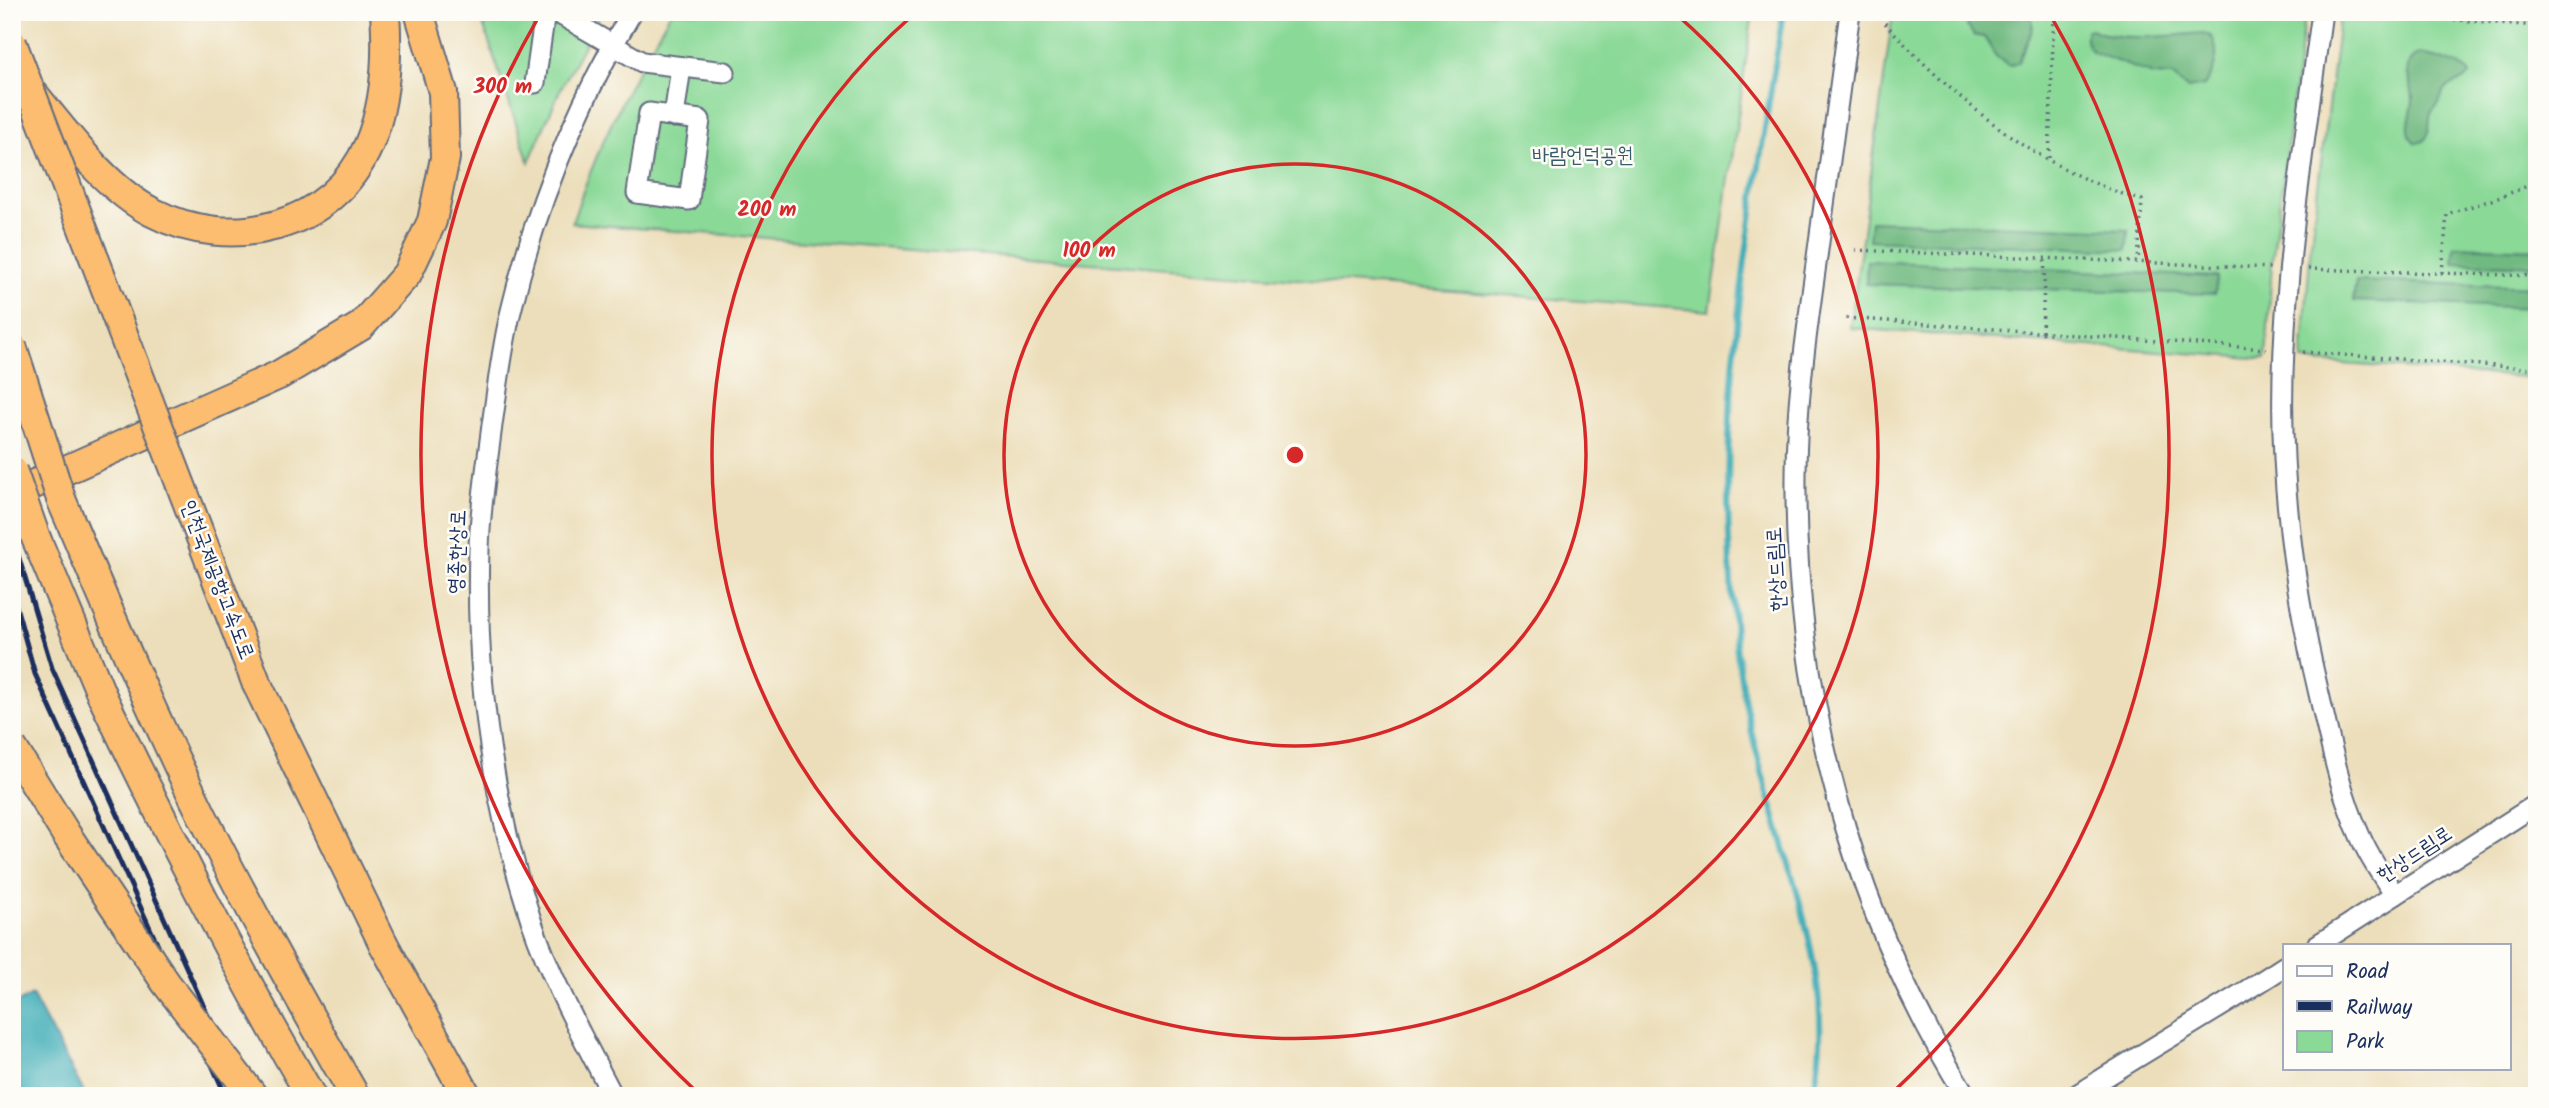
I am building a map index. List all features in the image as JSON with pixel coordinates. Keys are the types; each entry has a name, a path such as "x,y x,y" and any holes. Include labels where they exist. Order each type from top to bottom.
{"highway":[{"path":"30,89 79,148 125,195 178,224 211,232 252,232 293,220 325,200 351,175 369,144 381,106 385,70 385,12"},
{"path":"12,494 279,375 361,326 407,274 432,221 445,158 443,92 419,12"},
{"name":"인천국제공항고속도로","path":"12,43 256,682 384,945 467,1096"},
{"path":"12,346 61,499 122,644 202,814 284,972 355,1096"},
{"path":"12,470 36,538 108,708 182,862 259,1007 311,1096"},
{"path":"12,747 66,834 166,983 253,1096"}],"street":[{"path":"535,83 545,12"},
{"path":"556,12 642,62 726,72"},
{"name":"영종한상로","path":"613,1096 559,992 532,921 511,851 486,721 480,654 479,548 485,476 501,362 526,251 556,165 585,99 632,12"},
{"name":"한상드림로","path":"1850,12 1801,372 1796,475 1801,608 1815,703 1834,789 1857,866 1882,935 1933,1044 1966,1096"},
{"path":"2322,12 2288,285 2283,417 2287,499 2297,583 2312,665 2333,750 2359,834 2372,861 2395,895"},
{"path":"674,117 681,67"},
{"path":"649,113 674,117 700,120 689,200 637,193 649,113"},
{"name":"한상드림로","path":"2319,944 2537,804"},
{"path":"2075,1096 2141,1053 2205,1018 2283,968"}],"path":[{"path":"2049,158 2054,12"},
{"path":"2356,12 2537,26"},
{"path":"1885,23 1935,74 1984,117 2049,158 2102,185 2142,200 2138,262"},
{"path":"2442,273 2447,214 2537,182"},
{"path":"1855,250 2275,268"},
{"path":"2042,332 2045,258"},
{"path":"2303,268 2537,276"},
{"path":"1846,318 2270,349"},
{"path":"2297,351 2537,369"}],"green space":[{"path":"479,12 602,12 560,90 529,162"},
{"name":"바람언덕공원","path":"671,12 1753,12 1710,311 572,223 592,168 616,115"},
{"path":"1893,12 2305,12 2272,262 2266,359 1850,328"},
{"path":"1995,12 2029,12 2032,18 2031,31 2018,63 2008,66 1996,56 1984,37 1974,35 1967,26 1971,16"},
{"path":"2340,12 2458,12 2537,19 2537,378 2302,361 2311,242"},
{"path":"2087,30 2130,37 2204,33 2212,37 2215,43 2216,56 2211,75 2204,86 2188,89 2172,76 2153,75 2093,52 2086,39"},
{"path":"2419,54 2454,63 2470,74 2443,92 2432,111 2427,136 2422,142 2414,142 2409,131 2413,99 2408,70 2410,60"},
{"path":"1871,221 2128,230 2127,250 1869,240"},
{"path":"2455,246 2537,249 2537,266 2453,263"},
{"path":"1867,261 2217,277 2215,294 1866,284"},
{"path":"2356,281 2537,287 2537,308 2353,301"}],"water":[{"path":"32,995 86,1096 12,1096 12,1006"}],"waterway":[{"path":"1783,12 1742,280 1731,396 1728,514 1737,651 1750,727 1799,898 1816,978 1820,1018 1819,1058 1812,1096"}],"railway":[{"path":"12,535 52,668 244,1096"},
{"path":"12,592 35,674 226,1096"}]}
